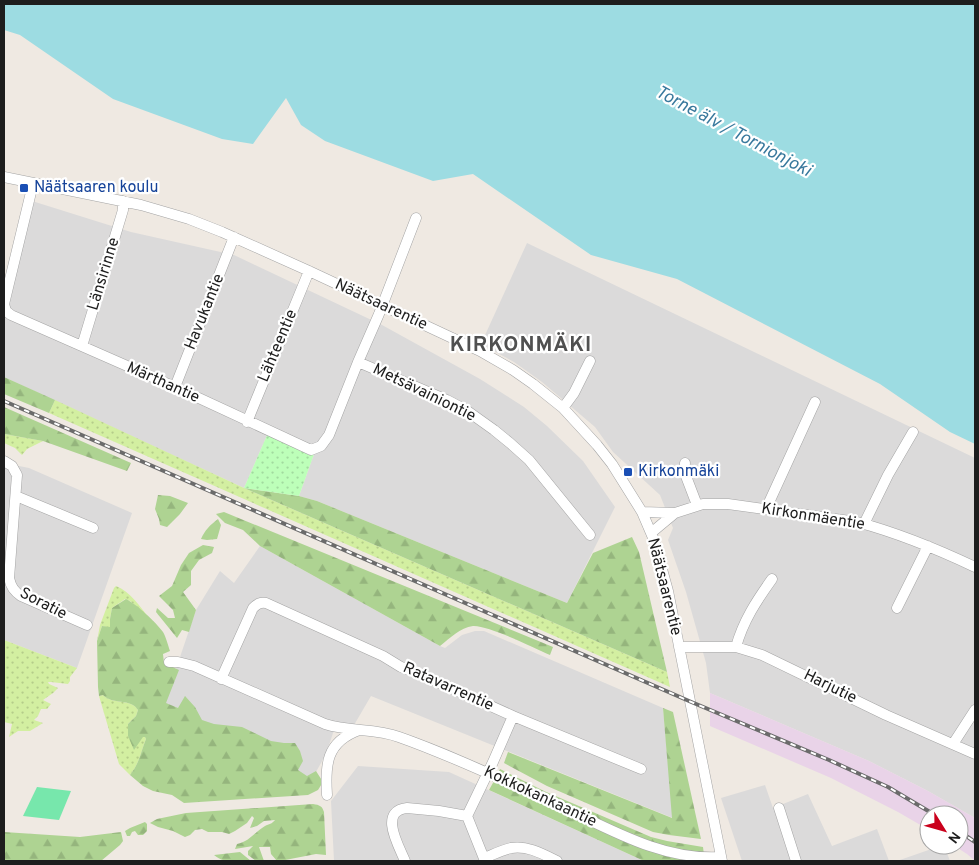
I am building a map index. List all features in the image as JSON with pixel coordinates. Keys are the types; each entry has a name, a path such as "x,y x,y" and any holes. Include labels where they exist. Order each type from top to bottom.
{"street":[{"name":"Näätsaarentie","path":"4,177 141,205 176,215 234,238 480,351 533,384 563,408 597,444 612,464 642,512 651,533 666,585 721,859"},
{"name":"Märthantie","path":"33,184 4,304 6,311 11,315 175,387 311,450 321,446 329,434 358,362"},
{"name":"Länsirinne","path":"82,346 123,210 123,201"},
{"path":"358,362 416,218"},
{"name":"Havukantie","path":"175,387 234,238"},
{"name":"Lähteentie","path":"247,422 309,271"},
{"path":"563,408 574,393 590,361"},
{"name":"Metsävainiontie","path":"358,362 447,400 466,410 494,430 529,460 590,536"},
{"path":"766,509 815,402"},
{"path":"864,524 888,475 913,432"},
{"name":"Soratie","path":"4,461 12,466 17,475 9,578 14,591 21,596 87,625"},
{"path":"685,463 684,471 697,505"},
{"path":"16,496 93,528"},
{"name":"Kirkonmäentie","path":"651,533 675,513 697,505 728,504 864,524 928,546 975,567"},
{"name":"Kirkonmäentie","path":"642,512 675,513"},
{"path":"897,608 928,546"},
{"path":"736,647 740,632 748,616 772,579"},
{"name":"Ratavarrentie","path":"221,679 253,608 258,603 266,603 383,656 401,667 512,716 641,769"},
{"name":"Harjutie","path":"679,648 736,647 762,655 886,715 975,754"},
{"name":"Kokkokankaantie","path":"170,662 194,666 325,724 398,736 488,773 647,846 692,857 721,859"},
{"path":"953,744 975,710"},
{"path":"512,716 488,773 467,816 484,860 511,848 524,848 536,851 557,861"},
{"path":"327,795 326,773 330,753 344,737 360,730"},
{"path":"405,861 392,829 391,823 395,813 403,808 407,808 467,816"},
{"path":"779,808 796,861"}],"shaded area":[{"path":"32,201 131,232 234,255 382,325 480,379 524,407 547,426 583,461 615,507 567,603 317,501 299,496 314,454 268,433 244,488 4,377 4,308"},
{"path":"527,243 975,458 975,818 969,815 969,805 952,805 869,761 710,693 706,663 686,592 668,540 673,528 660,495 613,452 595,427 542,382 514,362 481,344"},
{"path":"4,463 29,468 132,513 77,668 4,640"},
{"path":"260,546 440,646 445,648 462,635 475,631 484,631 663,708 673,818 371,696 354,725 338,724 326,754 312,779 164,704 196,610 220,571 234,583"},
{"path":"710,693 869,761 952,805 919,805 919,824 831,778 710,726"},
{"path":"358,766 449,772 644,861 334,861 331,801"},
{"path":"765,785 773,808 808,794 832,846 877,829 889,861 742,861 721,798"},
{"path":"969,815 975,818 975,861 968,855"},
{"path":"919,853 919,855 948,855 950,861 897,861"}],"green space":[{"path":"4,377 55,400 49,413 4,394"},
{"path":"55,400 244,488 667,672 670,687 49,413"},
{"path":"4,407 131,463 127,471 43,441 4,434"},
{"path":"268,433 314,454 299,496 244,488"},
{"path":"4,434 43,441 27,449 22,455 15,448 4,443"},
{"path":"244,488 299,496 317,501 567,603 593,553 632,537 639,552 667,672"},
{"path":"158,495 170,496 188,503 167,527 160,525 155,509"},
{"path":"224,512 553,647 550,655 500,633 473,626 459,631 440,646 260,546 243,530 225,523 216,514"},
{"path":"218,519 221,525 217,539 201,539 208,528"},
{"path":"203,545 214,547 212,553 199,560 191,571 191,585 183,592 196,610 189,632 182,630 177,638 156,612 157,608 168,618 175,618 173,610 159,596 172,586 181,565 189,553"},
{"path":"116,586 131,596 150,619 130,601 125,599 112,608 110,628 102,626 97,641 100,625"},
{"path":"126,599 146,614 163,632 170,651 163,654 164,663 179,670 166,703 178,708 185,696 195,707 202,720 214,724 242,727 271,741 295,743 303,761 298,770 307,776 316,771 323,782 318,790 308,795 184,803 172,795 153,791 143,786 130,775 138,762 146,739 143,737 134,750 128,736 128,724 136,716 138,710 131,704 111,700 103,695 99,696 98,687 97,641 102,626 110,627 112,608"},
{"path":"4,640 77,668 70,677 68,684 48,682 58,688 43,700 51,704 47,709 41,709 34,720 43,723 30,731 18,731 9,737 12,724 4,722"},
{"path":"103,695 111,700 131,704 138,710 136,716 128,724 146,739 138,762 130,775 119,764 99,696"},
{"path":"663,708 673,712 701,839 653,832 547,786 504,763 508,752 672,818"},
{"path":"500,769 544,791 651,837 703,847 704,855 648,843 497,775"},
{"path":"494,781 666,856 690,861 644,861 489,790"},
{"path":"37,787 71,791 59,820 23,816"},
{"path":"313,804 320,806 324,812 326,855 316,854 280,861 277,861 271,854 270,847 259,847 264,861 256,861 248,855 248,851 253,846 235,849 237,844 248,839 261,828 275,820 264,821 250,828 254,818 252,816 247,823 229,834 208,832 202,829 195,830 185,837 150,823 157,819 186,813"},
{"path":"145,822 147,824 147,831 143,835 138,835 135,831 130,836 127,836 125,831"},
{"path":"4,832 80,837 121,832 123,841 101,861 4,861"},
{"path":"240,852 251,861 227,861 214,855"}],"water":[{"name":"Torne älv / Tornionjoki","path":"4,4 975,4 975,444 950,432 880,384 677,279 591,255 473,174 433,181 325,141 301,125 286,98 253,144 222,139 113,99 20,35 4,30"}],"railway":[{"path":"4,401 689,701 829,760 888,787 919,805"},
{"path":"969,838 975,842"}],"place":[{"name":"Näätsaaren koulu","path":"24,188"},
{"name":"Kirkonmäki","path":"628,472"}],"district":[{"name":"KIRKONMÄKI","path":"521,345"}]}
